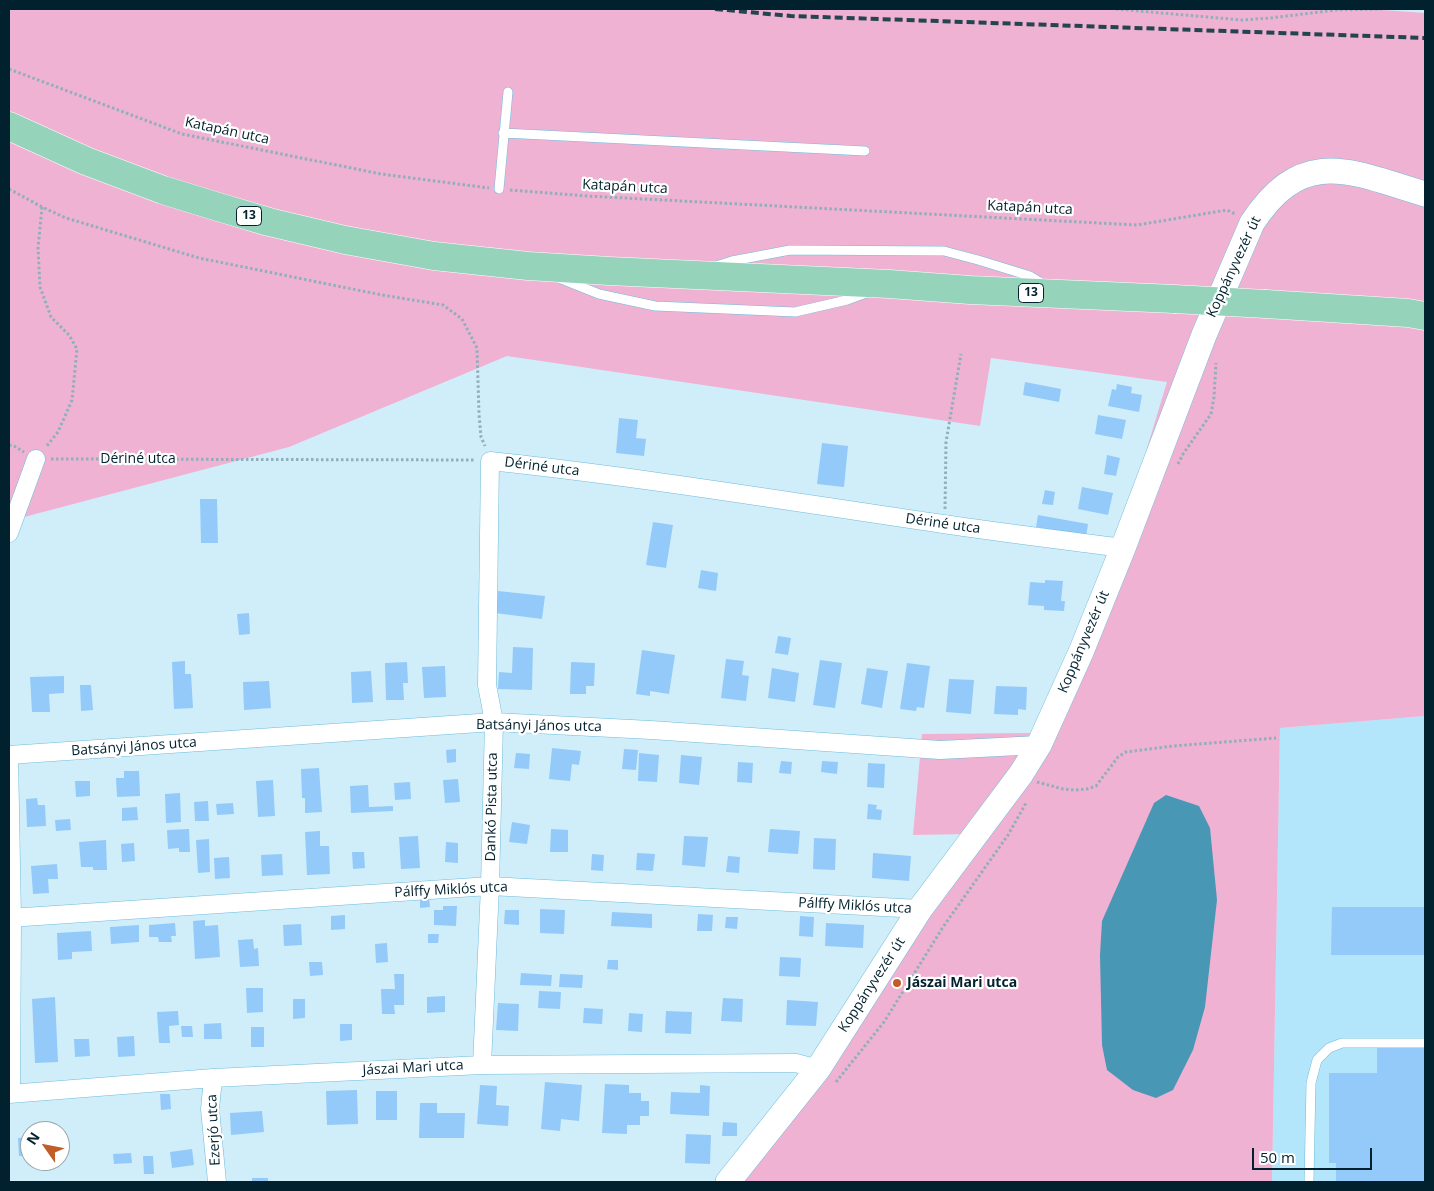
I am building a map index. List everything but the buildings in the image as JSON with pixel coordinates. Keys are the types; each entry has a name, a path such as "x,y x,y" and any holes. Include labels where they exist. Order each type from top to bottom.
{"main road":[{"name":"13","path":"9,126 86,161 163,190 215,206 269,222 345,240 434,256 528,266 1266,304 1425,316"}],"street":[{"name":"Koppányvezér út","path":"728,1182 818,1069 920,910 1021,774 1039,745 1081,652 1123,548 1204,335 1252,223 1263,206 1278,190 1293,180 1309,173 1326,170 1363,175 1425,194"},
{"path":"9,534 36,459"},
{"name":"Dériné utca","path":"490,460 664,482 944,524 1123,548"},
{"name":"Dankó Pista utca","path":"482,1065 490,886 494,722 487,685 490,460"},
{"name":"Batsányi János utca","path":"9,755 494,722 651,730 940,750 1039,745"},
{"path":"9,755 10,1094"},
{"name":"Pálffy Miklós utca","path":"10,918 490,886 920,910"},
{"name":"Jászai Mari utca","path":"10,1094 213,1078 482,1065 796,1063 818,1069"},
{"name":"Ezerjó utca","path":"213,1078 210,1109 217,1182"}],"lane":[{"path":"499,189 508,92"},
{"path":"503,133 864,151"},
{"path":"689,275 732,261 790,250 944,252 1030,276 1061,294"},
{"path":"528,266 600,294 655,306 795,312 847,300 889,284"},
{"path":"1309,1182 1311,1083 1317,1060 1329,1048 1342,1043 1425,1043"}],"path":[{"path":"1116,9 1242,20 1336,10 1381,9"},
{"name":"Katapán utca","path":"9,69 182,134 381,174 499,189 587,196 1137,225 1227,210 1252,223"},
{"path":"9,189 66,218 199,258 382,295 443,305 462,319 477,348 482,437 490,460"},
{"path":"36,459 58,432 72,400 77,349 69,335 51,317 40,287 38,248 42,207"},
{"path":"944,524 946,442 961,354"},
{"name":"Dériné utca","path":"36,459 490,460"},
{"path":"1021,774 1038,782 1063,788 1087,789 1096,786 1118,757 1131,750 1276,738"}],"shaded area":[{"path":"9,9 1369,9 1425,13 1425,716 1280,728 1272,1182 714,1182 798,1081 969,834 913,835 922,734 1033,733 1111,567 1167,382 991,358 980,426 507,356 289,447 9,521"},
{"path":"1425,716 1425,1182 1272,1182 1280,728"},
{"path":"1166,795 1199,806 1210,828 1217,900 1205,1007 1193,1050 1173,1090 1156,1098 1133,1090 1107,1070 1102,1045 1100,955 1102,921 1154,803"}],"railway":[{"path":"715,9 791,16 1425,38"}],"place":[{"name":"Jászai Mari utca","path":"897,983"}]}
